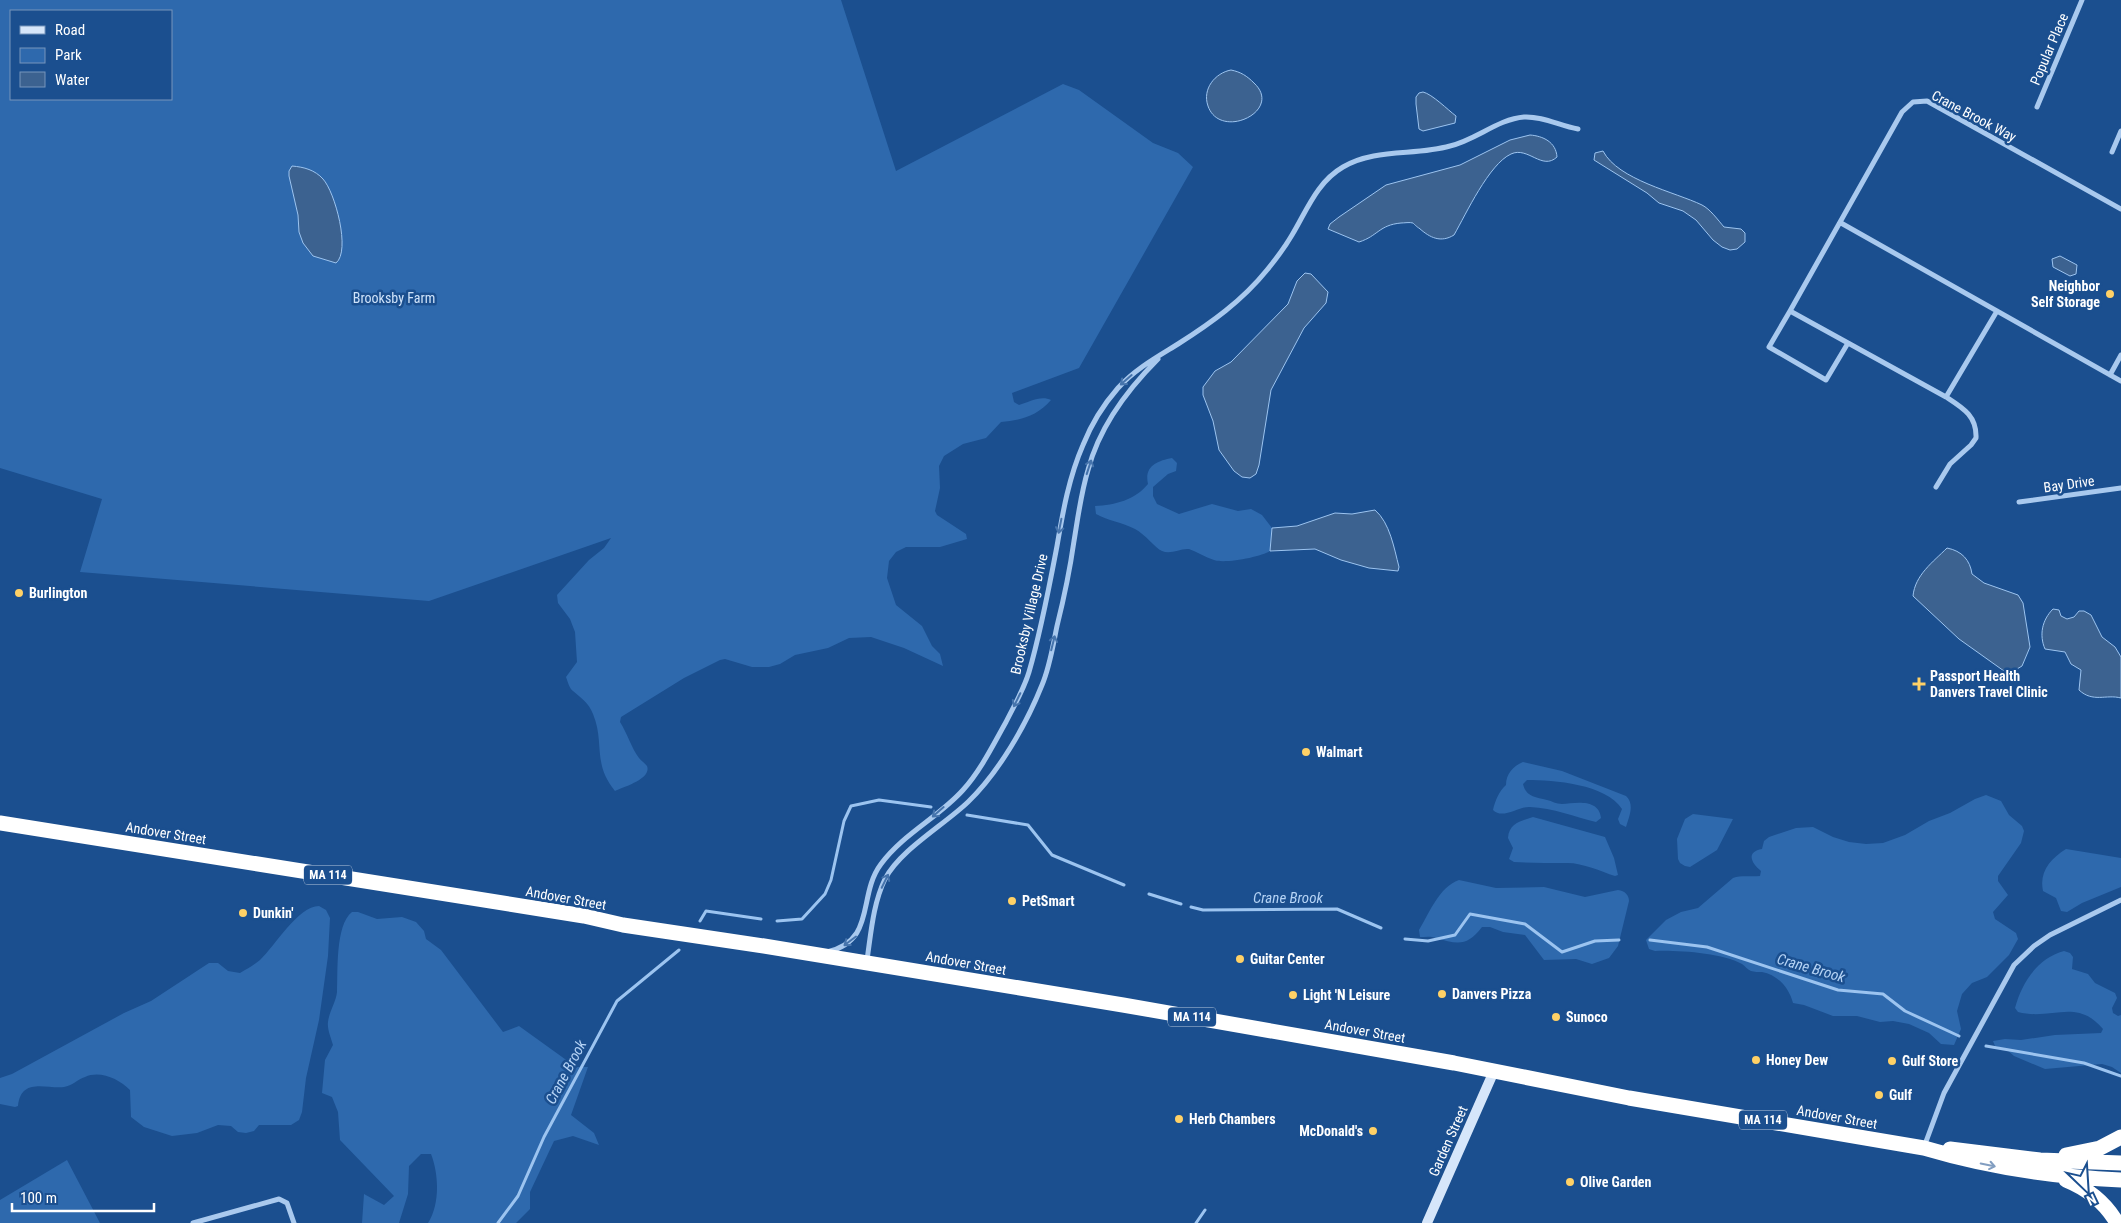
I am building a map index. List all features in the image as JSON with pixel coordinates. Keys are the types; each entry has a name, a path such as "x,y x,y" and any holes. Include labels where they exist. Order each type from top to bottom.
{"highway":[{"name":"Andover Street","path":"0,823 566,913 623,925 866,962 1116,1004 1494,1071 1629,1098 1924,1148 1987,1165 2053,1176 2121,1180"},
{"path":"2040,1160 2100,1148 2121,1137"},
{"name":"Andover Street","path":"1924,1148 1969,1150 2040,1160 2121,1164"},
{"path":"2053,1176 2084,1188 2094,1195 2110,1211 2117,1223"}],"main road":[{"name":"Garden Street","path":"1427,1223 1494,1071"}],"street":[{"name":"Popular Place","path":"2036,107 2082,0"},
{"name":"Crane Brook Way","path":"1848,343 1826,380 1769,347 1907,106 1920,100 1927,100 2121,209"},
{"name":"Brooksby Village Drive","path":"816,954 834,950 855,937 860,930 872,881 881,864 892,852 962,791 984,761 1019,698 1029,674 1068,488 1082,447 1102,410 1119,386 1140,368 1214,321 1250,290 1282,250 1320,186 1345,166 1373,155 1428,151 1453,146 1513,118 1540,118 1578,130"},
{"path":"2112,152 2121,132"},
{"path":"1841,223 2121,381"},
{"path":"1790,311 1946,397 1974,420 1976,438 1950,464 1936,488"},
{"path":"1946,397 1996,311"},
{"name":"Brooksby Village Drive","path":"866,962 878,899 890,872 903,856 967,803 988,781 1030,711 1043,683 1054,643 1088,470 1093,455 1121,403 1143,374 1166,352"},
{"path":"2110,375 2121,355"},
{"name":"Bay Drive","path":"2020,502 2121,488"},
{"path":"1924,1148 1944,1093 2014,965 2034,946 2050,935 2121,900"},
{"path":"193,1223 282,1199 287,1203 294,1223"}],"green space":[{"name":"Brooksby Farm","path":"0,0 841,0 896,171 1063,84 1079,90 1153,143 1178,153 1193,167 1079,368 1012,393 1014,402 1019,405 1043,398 1051,400 1035,413 1016,420 1001,422 986,438 963,444 944,456 939,466 940,488 935,511 937,515 966,534 967,539 940,547 906,547 896,552 889,561 887,578 896,605 922,626 932,646 940,654 943,666 904,648 871,637 849,638 828,648 795,655 780,664 769,667 752,667 725,659 720,660 684,678 621,717 620,722 636,754 647,766 647,771 641,779 615,791 608,781 601,762 598,734 593,714 587,704 570,688 566,677 577,662 575,632 570,619 558,603 557,595 589,560 604,548 611,538 429,601 80,572 102,499 0,468"},
{"path":"1172,458 1177,463 1176,471 1168,474 1153,487 1153,496 1157,504 1179,514 1212,504 1238,511 1251,509 1262,515 1272,528 1270,551 1251,558 1226,561 1214,560 1189,549 1165,552 1135,529 1096,514 1095,506 1124,501 1137,494 1148,484 1148,473 1153,465"},
{"path":"1523,762 1562,771 1626,796 1631,807 1626,827 1620,824 1618,819 1622,809 1604,794 1579,785 1551,781 1527,780 1523,784 1526,792 1535,797 1560,804 1586,803 1596,807 1601,818 1596,822 1555,811 1530,807 1501,814 1497,813 1493,810 1499,793 1506,785 1506,781 1513,768"},
{"path":"1986,795 2001,801 2009,815 2022,826 2024,831 2021,843 1998,876 1998,881 2008,895 1993,912 1995,919 2016,933 2018,939 2009,955 1987,977 1972,983 1962,994 1957,1011 1961,1029 1954,1045 1941,1044 1929,1033 1909,1024 1893,1021 1880,1022 1857,1016 1833,1016 1793,1003 1786,987 1778,979 1762,972 1751,971 1733,960 1699,953 1655,951 1649,949 1646,940 1666,920 1681,912 1698,908 1733,878 1760,876 1761,871 1753,862 1752,855 1762,849 1764,841 1769,837 1796,828 1813,827 1833,837 1849,842 1883,843 1905,835 1929,821"},
{"path":"1693,814 1733,819 1717,850 1690,867 1680,863 1678,859 1677,839 1685,819"},
{"path":"1533,817 1605,837 1614,858 1618,875 1615,876 1590,867 1571,863 1514,862 1509,859 1513,848 1508,838 1511,829 1516,823"},
{"path":"2066,849 2121,858 2121,887 2082,903 2067,912 2061,911 2056,898 2043,891 2042,884 2047,867 2055,857"},
{"path":"1459,880 1496,888 1544,887 1585,897 1618,890 1623,891 1629,901 1618,946 1609,958 1592,964 1576,959 1544,960 1525,935 1503,932 1490,927 1482,927 1471,938 1461,942 1420,937 1419,930 1440,894 1452,883"},
{"path":"319,906 326,910 330,918 328,956 319,1020 306,1078 302,1112 299,1120 291,1125 259,1125 254,1131 246,1133 238,1132 231,1126 218,1125 197,1133 172,1136 144,1127 131,1117 130,1090 115,1079 103,1075 91,1075 64,1087 35,1086 24,1091 18,1106 0,1104 0,1078 12,1074 124,1013 151,1001 209,963 218,963 228,971 240,973 260,960 303,912"},
{"path":"352,912 358,912 377,919 402,917 416,922 424,931 426,939 441,950 503,1032 519,1026 576,1067 588,1067 571,1115 594,1133 599,1145 573,1136 554,1141 530,1192 530,1209 516,1223 428,1223 435,1207 437,1180 431,1154 421,1154 409,1166 408,1194 399,1223 362,1223 364,1194 384,1205 394,1196 340,1140 338,1112 332,1097 322,1093 325,1060 333,1045 328,1022 337,992 338,950 343,927"},
{"path":"2064,951 2070,953 2073,957 2072,969 2088,974 2095,983 2115,993 2117,998 2112,1008 2113,1013 2118,1016 2121,1015 2121,1073 2112,1067 2102,1064 2045,1069 2014,1056 2006,1049 1995,1046 1993,1041 2005,1039 2021,1040 2055,1035 2101,1033 2103,1029 2093,1019 2083,1014 2063,1012 2030,1014 2018,1012 2015,1008 2022,989 2032,972 2046,959"},
{"path":"67,1160 100,1223 0,1223 0,1200"}],"water":[{"path":"1231,70 1241,73 1254,83 1261,93 1261,103 1256,112 1247,118 1236,121 1224,121 1215,116 1208,106 1207,94 1208,88 1215,78"},
{"path":"1419,93 1427,93 1456,116 1455,123 1423,131 1419,129 1416,97"},
{"path":"1530,135 1548,141 1554,147 1557,157 1551,161 1546,161 1517,152 1503,159 1486,178 1454,235 1445,239 1431,237 1413,223 1401,223 1383,228 1359,242 1328,229 1330,224 1339,217 1386,185 1460,165 1510,140"},
{"path":"1603,151 1610,161 1621,170 1648,184 1702,205 1724,227 1741,229 1745,233 1745,242 1737,249 1730,250 1722,247 1713,240 1696,220 1683,211 1659,203 1647,193 1594,160 1595,153"},
{"path":"292,166 313,171 328,186 340,221 342,235 342,247 336,263 313,256 303,243 299,232 298,215 289,176"},
{"path":"2060,256 2077,265 2076,274 2070,276 2053,267 2052,259"},
{"path":"1305,273 1311,274 1328,292 1326,303 1304,328 1271,390 1256,474 1250,478 1242,477 1234,471 1219,450 1213,421 1203,395 1203,387 1215,371 1231,362 1288,304 1297,281"},
{"path":"1375,510 1380,515 1391,536 1399,567 1398,571 1369,568 1341,560 1315,549 1270,551 1272,528 1297,526 1335,513 1352,514"},
{"path":"1947,548 1961,554 1967,560 1972,574 1984,583 2018,595 2023,603 2030,647 2022,666 2012,672 2004,671 1959,639 1913,596 1914,588 1921,575"},
{"path":"2053,609 2059,610 2061,616 2067,619 2074,617 2079,611 2084,611 2091,615 2102,637 2115,647 2121,657 2121,698 2094,697 2084,694 2079,690 2081,670 2071,664 2065,652 2045,649 2042,638 2044,623"}],"waterway":[{"name":"Crane Brook","path":"777,921 802,919 825,894 831,880 844,821 851,806 879,800 931,807"},
{"name":"Crane Brook","path":"967,815 1028,825 1052,855 1124,885"},
{"name":"Crane Brook","path":"1149,894 1181,904"},
{"name":"Crane Brook","path":"1191,907 1203,910 1337,909 1381,928"},
{"name":"Crane Brook","path":"700,921 706,911 761,919"},
{"name":"Crane Brook","path":"1405,939 1428,941 1455,935 1470,914 1525,924 1562,952 1595,941 1619,940"},
{"name":"Crane Brook","path":"1650,940 1707,947 1838,990 1883,994 1905,1011 1959,1036"},
{"name":"Crane Brook","path":"498,1223 518,1196 544,1137 617,1001 679,950"},
{"name":"Crane Brook","path":"1986,1046 2084,1063 2121,1076"},
{"path":"1196,1223 1205,1210"}],"place":[{"name":"Neighbor Self Storage","path":"2110,294"},
{"name":"Burlington","path":"19,593"},
{"name":"Passport Health Danvers Travel Clinic","path":"1919,684"},
{"name":"Walmart","path":"1306,752"},
{"name":"PetSmart","path":"1012,901"},
{"name":"Dunkin'","path":"243,913"},
{"name":"Guitar Center","path":"1240,959"},
{"name":"Danvers Pizza","path":"1442,994"},
{"name":"Light 'N Leisure","path":"1293,995"},
{"name":"Sunoco","path":"1556,1017"},
{"name":"Honey Dew","path":"1756,1060"},
{"name":"Gulf Store","path":"1892,1061"},
{"name":"Gulf","path":"1879,1095"},
{"name":"Herb Chambers","path":"1179,1119"},
{"name":"McDonald's","path":"1373,1131"},
{"name":"Olive Garden","path":"1570,1182"}]}
